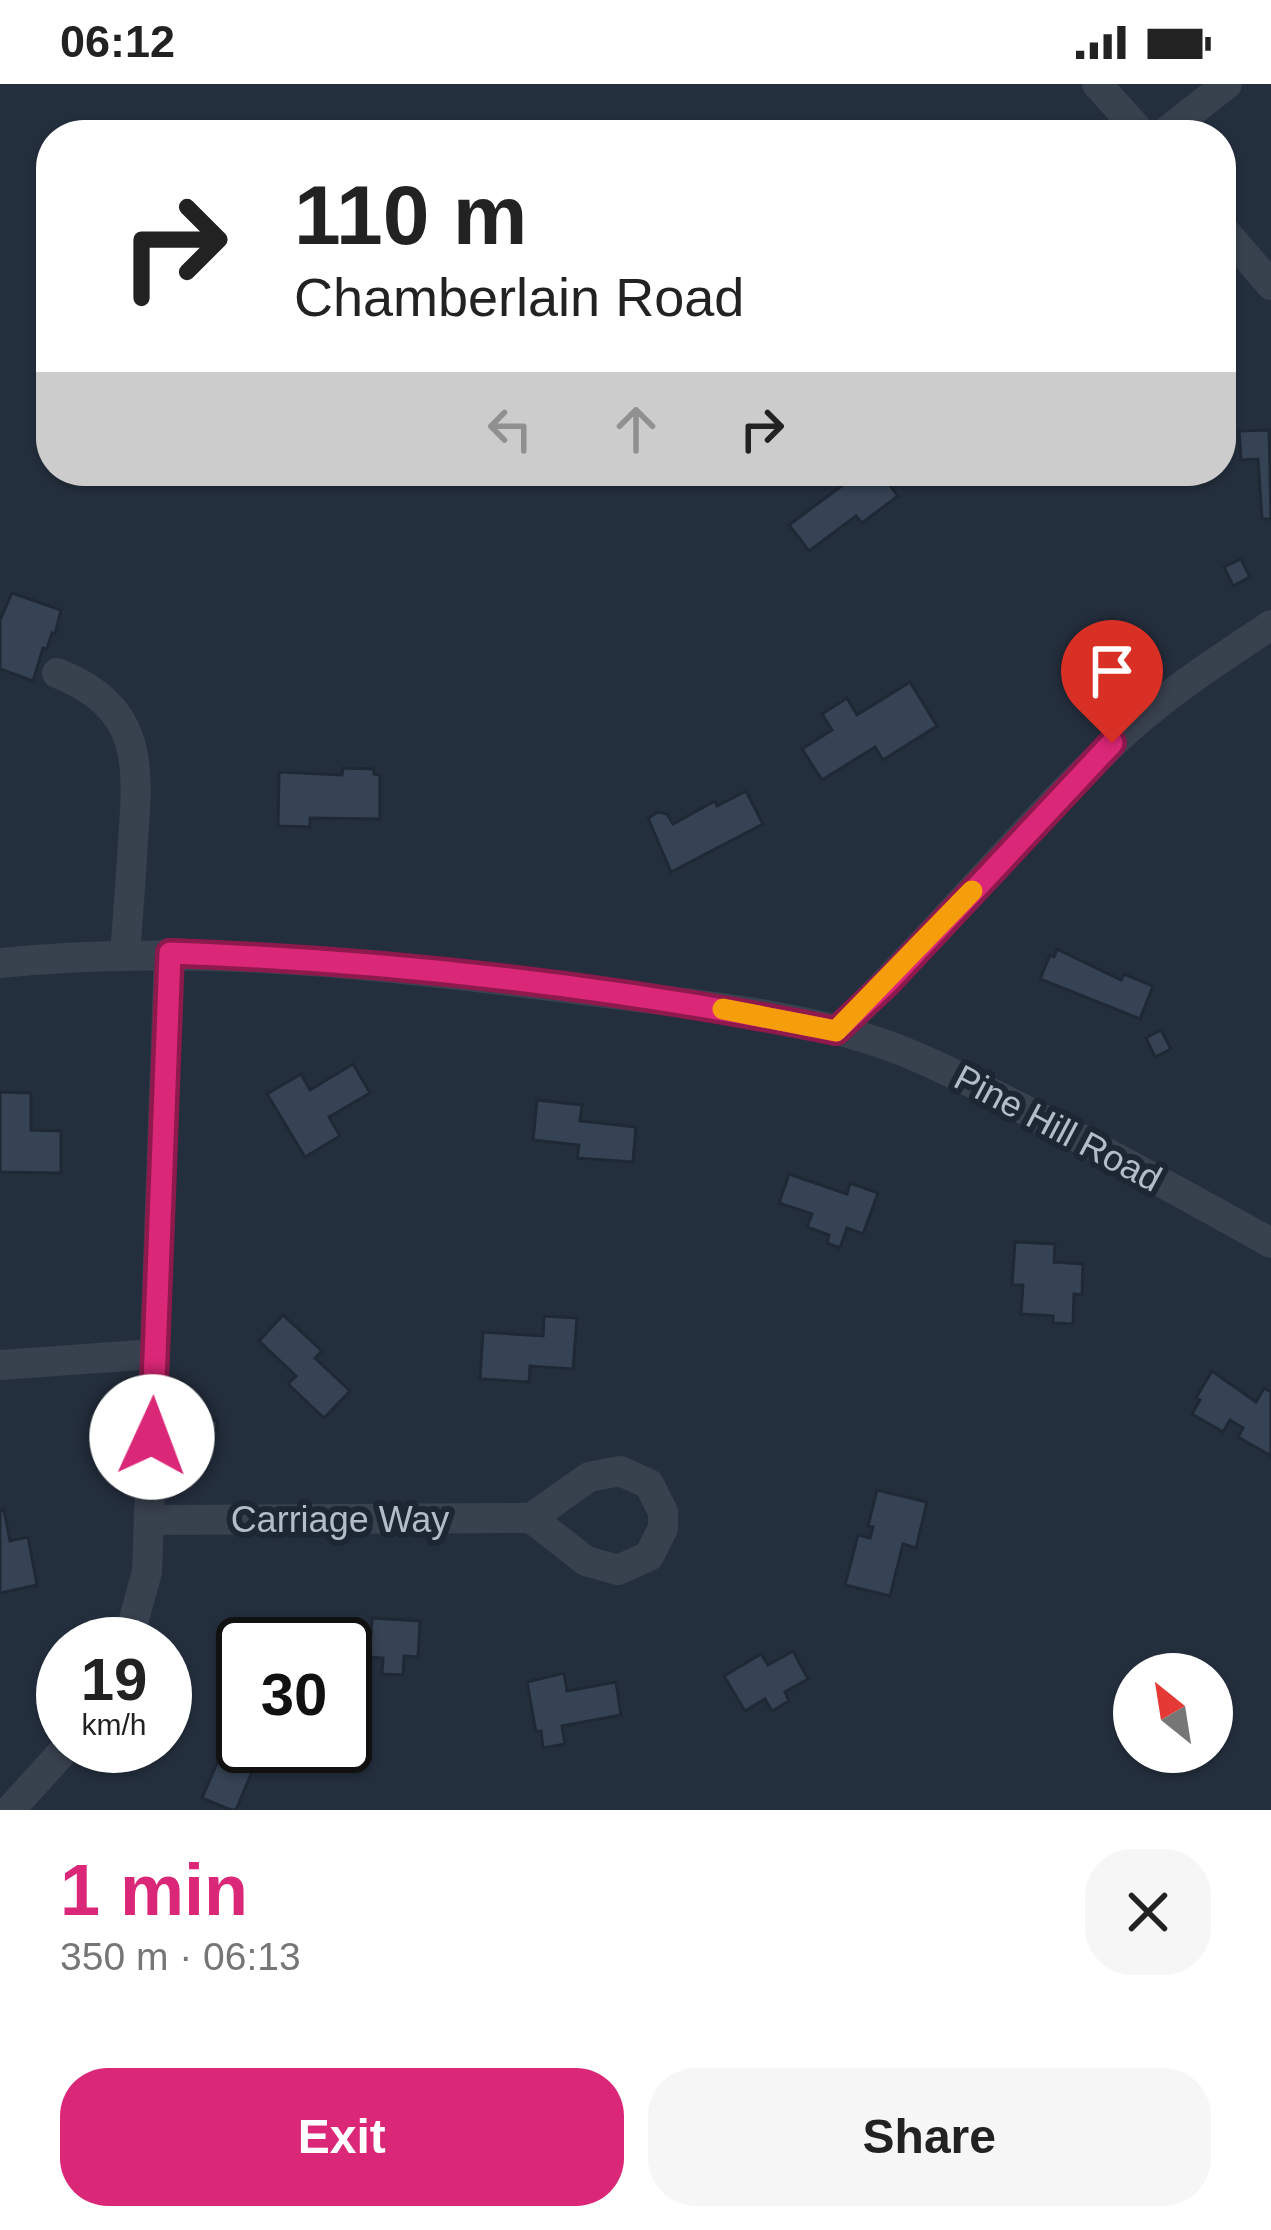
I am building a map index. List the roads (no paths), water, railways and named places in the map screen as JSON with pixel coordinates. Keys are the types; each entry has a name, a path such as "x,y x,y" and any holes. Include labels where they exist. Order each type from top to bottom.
{"street":[{"path":"1096,84 1129,120"},
{"path":"1181,120 1227,84"},
{"path":"1236,244 1271,285"},
{"path":"836,1031 888,982 1112,743 1201,671 1271,625"},
{"path":"57,673 102,696 126,726 134,750 138,784 125,954"},
{"path":"134,1617 147,1572 170,953"},
{"name":"Pine Hill Road","path":"0,963 170,953 430,970 728,1009 836,1031 934,1064 1271,1243"},
{"path":"0,1365 155,1354"},
{"name":"Carriage Way","path":"149,1520 531,1518"},
{"path":"10,1810 44,1773"}]}
